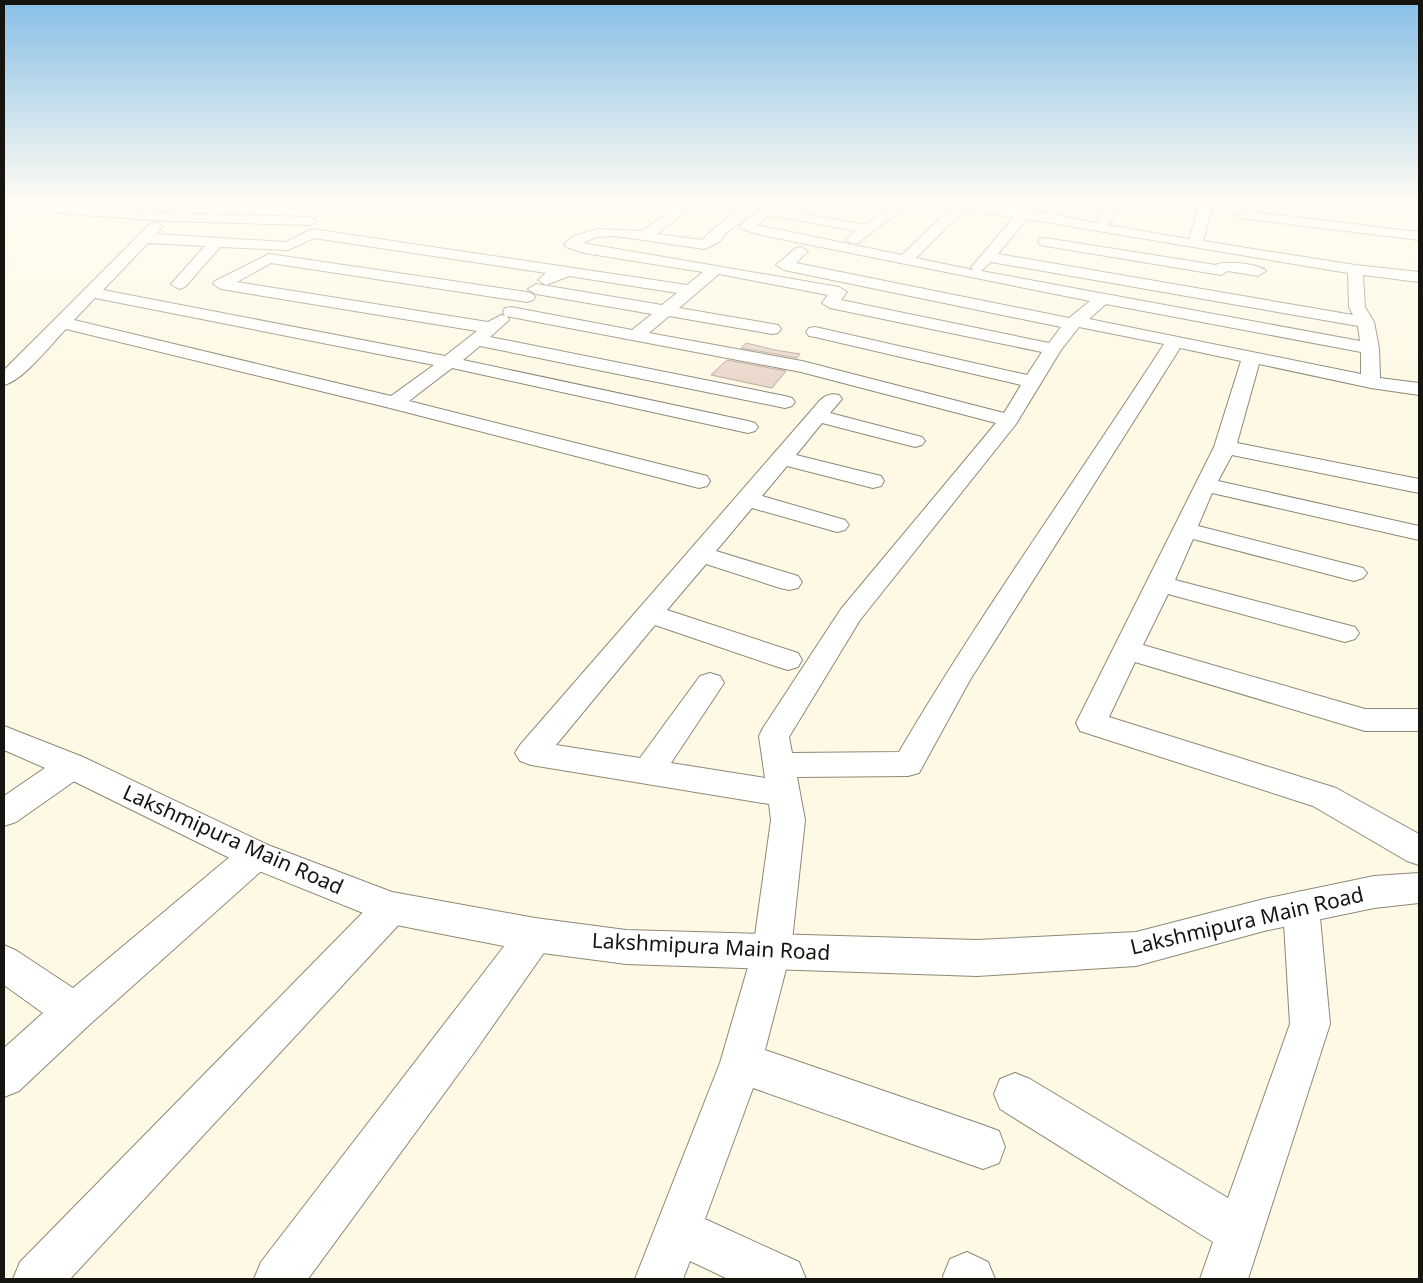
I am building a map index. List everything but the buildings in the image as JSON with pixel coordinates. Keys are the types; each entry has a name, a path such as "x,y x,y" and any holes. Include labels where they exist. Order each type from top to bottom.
{"street":[{"path":"4,379 23,363 123,260"},
{"path":"179,284 200,260"},
{"path":"266,260 221,284 484,334 785,402"},
{"path":"283,260 665,311 772,330"},
{"path":"486,260 690,290"},
{"path":"642,260 712,273 839,292 830,303 1052,349"},
{"path":"791,260 784,266 1174,342 1251,359 1371,382 1419,389"},
{"path":"899,260 1370,348"},
{"path":"972,274 985,260"},
{"path":"1005,260 1366,322"},
{"path":"1157,260 1221,270 1223,266 1271,273"},
{"path":"1326,260 1356,278"},
{"path":"394,403 449,362 561,271"},
{"path":"636,336 712,273"},
{"path":"1356,278 1357,307 1366,322 1370,348 1371,382"},
{"path":"1337,282 1356,278 1419,278"},
{"path":"1213,285 1357,307"},
{"path":"92,293 449,362 748,427"},
{"path":"659,1279 741,1063 772,950 788,820 774,736 850,615 1009,420 1052,349 1074,323 1102,299"},
{"path":"511,312 802,367 1009,420"},
{"path":"62,322 394,403 699,481"},
{"path":"815,332 1032,382"},
{"path":"778,764 908,764 958,676 1097,465 1174,342"},
{"path":"4,358 23,363"},
{"path":"1251,359 1225,447 1091,723 1324,797 1419,851"},
{"path":"784,794 531,753 825,408 915,441"},
{"path":"1225,447 1419,486"},
{"path":"782,458 873,481"},
{"path":"1205,485 1419,533"},
{"path":"747,499 837,525"},
{"path":"1186,530 1354,573"},
{"path":"700,554 789,582"},
{"path":"1160,584 1345,633"},
{"path":"650,614 788,660"},
{"path":"1126,650 1365,720 1419,720"},
{"path":"648,772 710,683"},
{"name":"Lakshmipura Main Road","path":"4,737 72,766 256,855 391,908 535,935 626,948 772,950 977,958 1136,949 1301,907 1374,892 1419,888"},
{"path":"4,813 72,766"},
{"path":"4,1076 74,1012 256,855"},
{"path":"1224,1279 1310,1024 1301,907"},
{"path":"37,1279 391,908"},
{"path":"278,1279 460,1040 535,935"},
{"path":"4,963 74,1012"},
{"path":"741,1063 983,1147"},
{"path":"1015,1094 1240,1232"},
{"path":"677,1230 782,1279"}]}
